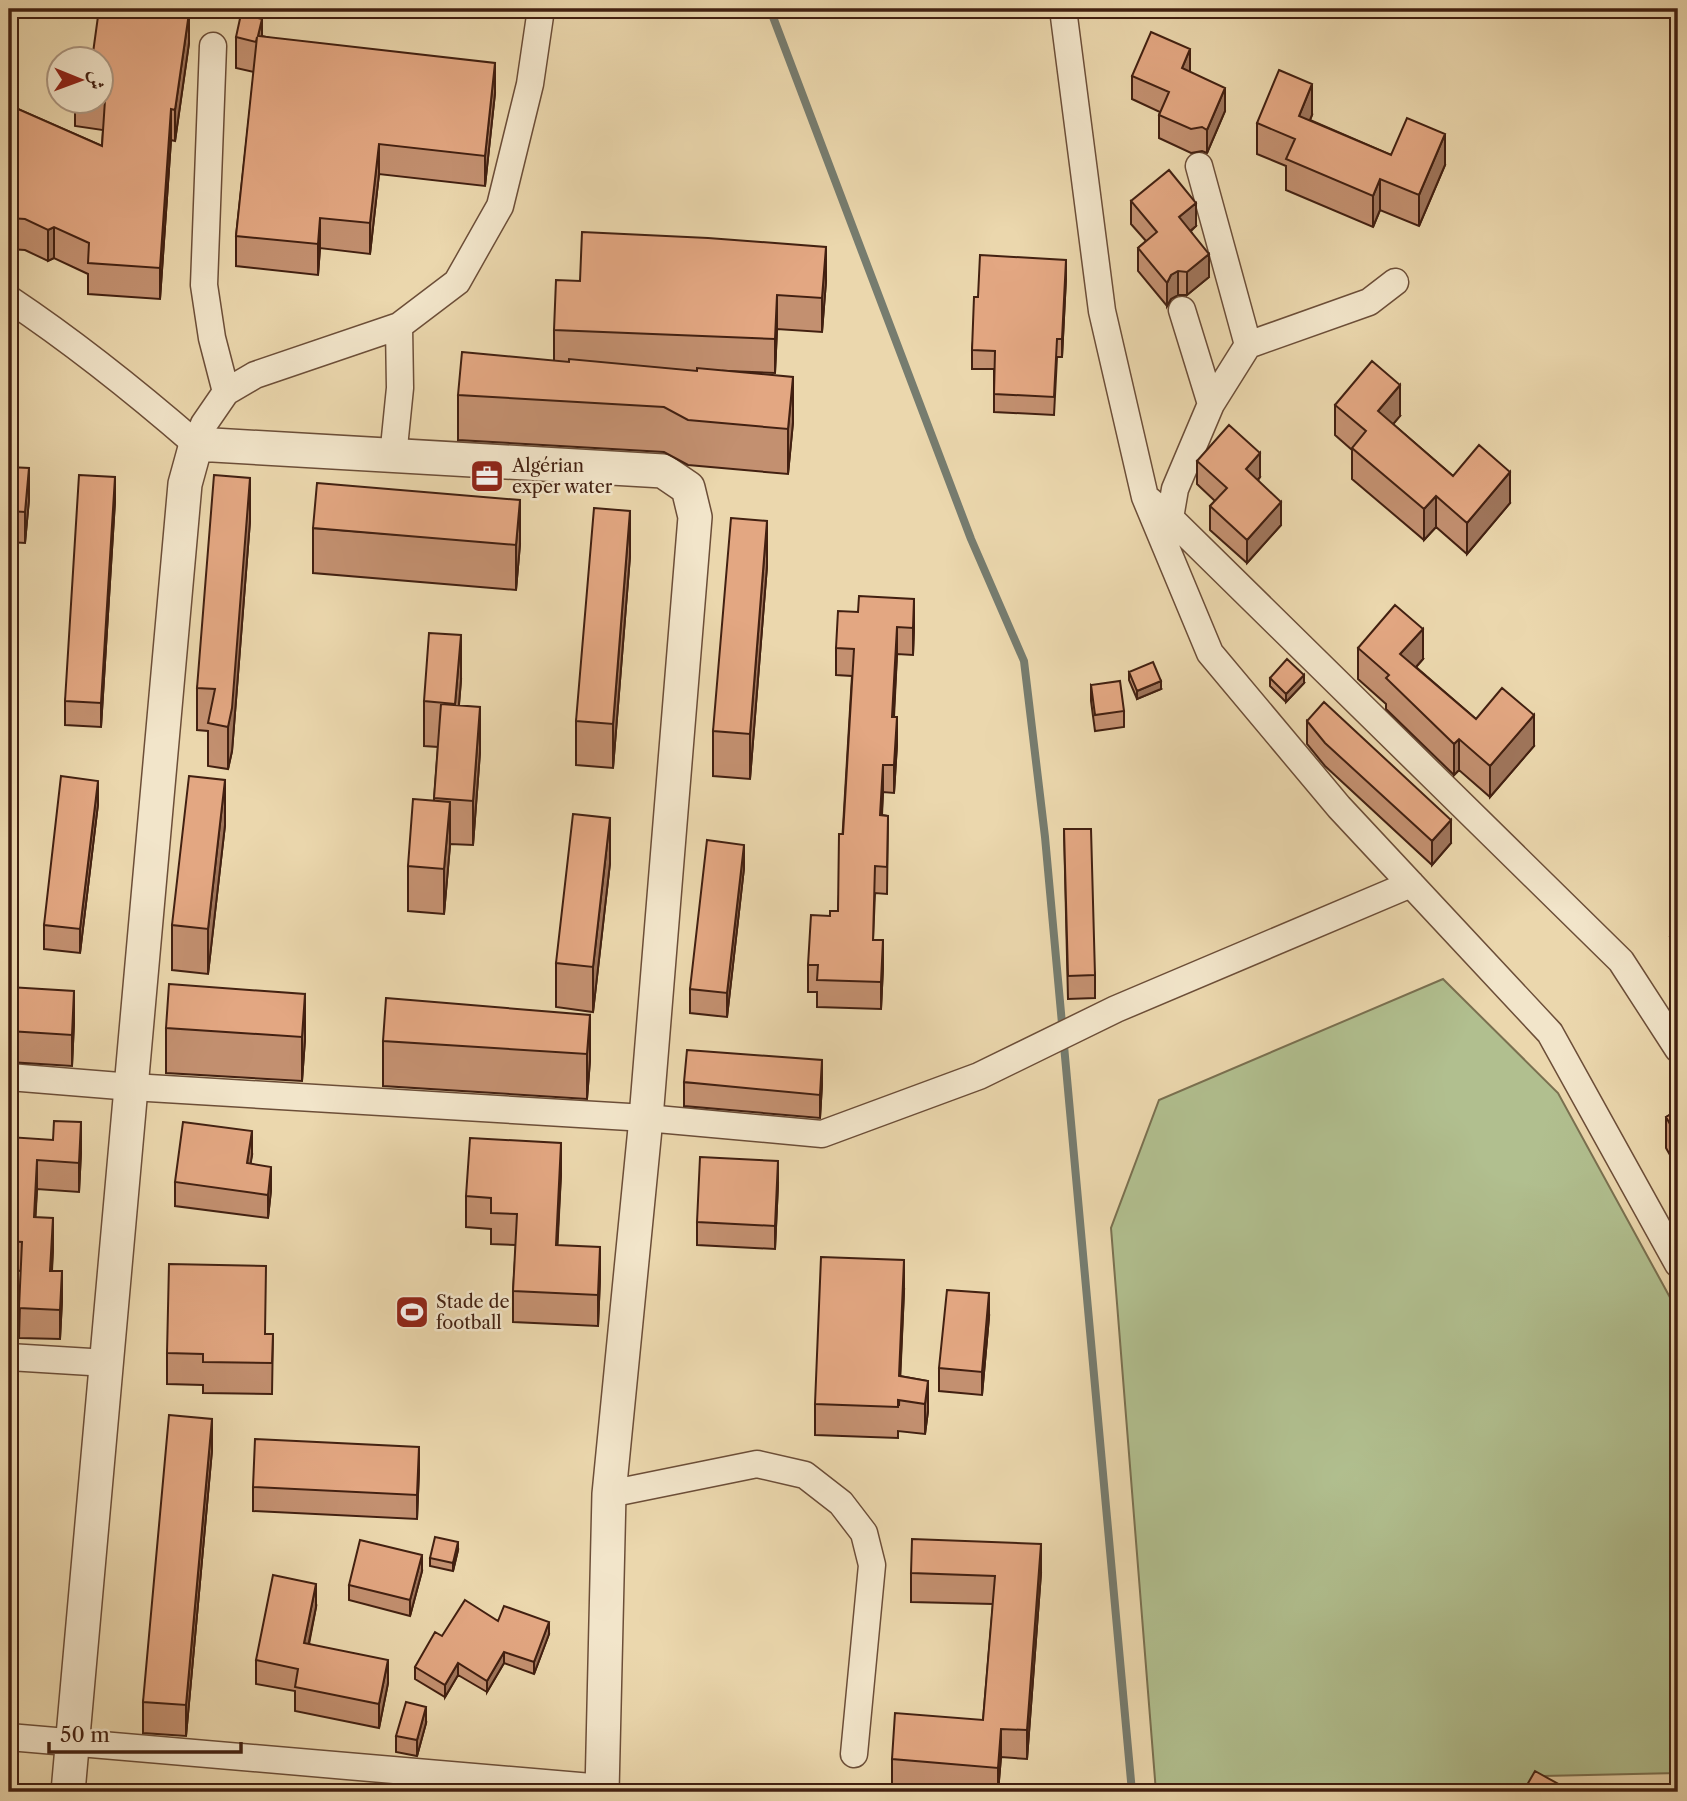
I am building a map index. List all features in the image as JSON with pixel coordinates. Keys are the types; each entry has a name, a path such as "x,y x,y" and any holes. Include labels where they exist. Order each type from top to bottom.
{"street":[{"path":"68,1792 185,484 204,424 226,392 256,375 399,326 457,282 500,206 530,84 541,9"},
{"path":"1063,9 1102,311 1145,497 1210,653 1339,807 1550,1033 1678,1264"},
{"path":"214,46 204,285 212,338 226,392"},
{"path":"1199,166 1248,345"},
{"path":"1170,518 1175,489 1211,404 1248,345 1369,302 1395,282"},
{"path":"9,299 64,336 196,444 663,471 688,488 695,517 646,1118 609,1494 603,1790 9,1737"},
{"path":"1182,310 1211,404"},
{"path":"393,457 400,388 399,326"},
{"path":"1145,497 1170,518 1621,961 1678,1049"},
{"path":"9,1077 646,1118 822,1134 979,1076 1116,1009 1411,884"},
{"path":"9,1357 107,1363"},
{"path":"609,1494 757,1464 805,1475 841,1503 864,1533 872,1565 854,1754"}],"green space":[{"path":"1443,979 1558,1093 1678,1312 1678,1773 1543,1776 1544,1792 1156,1792 1111,1228 1159,1100"}],"building":[{"path":"99,9 168,9 189,13 175,110 171,109 160,268 88,263 89,243 54,227 48,230 25,219 9,218 9,105 102,146 104,116 116,116 116,46 94,46"},
{"path":"241,14 262,19 258,36 495,63 485,156 379,144 370,223 320,218 318,244 236,236 257,37 256,42 236,37"},
{"path":"1151,32 1190,49 1182,68 1225,88 1207,130 1202,127 1191,129 1159,115 1169,92 1132,76"},
{"path":"1279,70 1312,84 1299,116 1391,155 1407,118 1445,134 1419,195 1380,179 1373,196 1286,159 1295,139 1257,123"},
{"path":"1169,170 1196,203 1179,217 1209,254 1187,272 1178,271 1171,275 1167,283 1138,248 1157,232 1131,201"},
{"path":"582,232 826,247 822,298 777,295 775,339 554,330 556,280 580,281"},
{"path":"980,255 1066,260 1062,339 1057,339 1054,397 994,394 995,351 972,350 974,297 978,297"},
{"path":"462,352 793,377 788,429 688,420 664,407 458,395"},
{"path":"1372,361 1400,385 1378,411 1453,476 1479,445 1510,472 1467,523 1436,496 1424,509 1352,448 1366,431 1335,405"},
{"path":"1229,425 1260,453 1246,469 1281,502 1247,540 1210,506 1227,488 1197,461"},
{"path":"9,467 29,468 25,512 9,511"},
{"path":"79,475 115,477 101,703 65,701"},
{"path":"214,475 250,478 232,708 228,727 208,723 215,689 197,688"},
{"path":"317,483 520,500 516,545 313,528"},
{"path":"594,508 630,511 613,724 576,721"},
{"path":"731,518 767,521 750,734 713,731"},
{"path":"859,596 914,599 913,628 897,627 892,717 897,717 894,765 883,765 880,815 888,816 887,867 875,866 873,940 883,940 881,982 817,980 818,965 808,965 811,915 830,916 830,911 838,911 839,834 843,834 854,649 836,648 838,611 858,612"},
{"path":"1395,605 1423,629 1400,654 1476,719 1502,688 1534,715 1490,766 1459,739 1454,744 1386,678 1389,675 1358,648"},
{"path":"429,633 461,635 455,704 424,701"},
{"path":"1287,659 1304,675 1286,694 1270,678"},
{"path":"1153,662 1161,681 1137,691 1129,672"},
{"path":"1120,681 1124,711 1095,715 1091,685"},
{"path":"1324,702 1451,820 1432,841 1325,743 1307,721"},
{"path":"441,704 480,707 473,801 434,798"},
{"path":"61,776 98,781 80,929 44,925"},
{"path":"189,776 225,780 208,929 172,925"},
{"path":"413,799 450,802 444,869 408,866"},
{"path":"573,814 610,818 593,967 556,963"},
{"path":"1064,829 1091,829 1095,975 1068,976"},
{"path":"707,840 744,845 727,993 690,989"},
{"path":"1678,933 1678,954 1670,937"},
{"path":"169,984 305,994 302,1037 166,1028"},
{"path":"9,987 74,991 72,1035 9,1031"},
{"path":"386,998 590,1015 587,1054 383,1041"},
{"path":"687,1050 822,1060 820,1095 684,1082"},
{"path":"1678,1110 1678,1138 1666,1117"},
{"path":"54,1121 81,1122 79,1163 37,1160 34,1217 53,1218 50,1271 62,1271 60,1310 19,1308 22,1242 9,1241 9,1137 53,1140"},
{"path":"183,1122 252,1131 247,1163 271,1167 268,1195 175,1182"},
{"path":"470,1138 561,1143 556,1245 600,1247 598,1295 513,1291 517,1214 491,1213 491,1198 466,1196"},
{"path":"700,1157 778,1161 775,1226 697,1222"},
{"path":"821,1257 904,1260 899,1376 928,1381 925,1404 898,1400 898,1407 815,1404"},
{"path":"169,1264 266,1266 265,1334 273,1334 272,1363 203,1362 203,1354 167,1353"},
{"path":"947,1290 989,1293 982,1372 939,1368"},
{"path":"169,1415 212,1419 186,1705 143,1702"},
{"path":"255,1439 419,1447 417,1495 253,1487"},
{"path":"435,1537 458,1542 453,1563 430,1558"},
{"path":"912,1539 1041,1544 1027,1730 1001,1729 998,1768 892,1759 895,1713 983,1720 995,1576 911,1573"},
{"path":"360,1540 422,1555 410,1600 349,1585"},
{"path":"273,1575 316,1584 304,1643 388,1660 379,1704 295,1687 298,1669 256,1660"},
{"path":"465,1600 498,1621 504,1606 549,1622 534,1662 504,1652 487,1681 458,1663 445,1685 415,1667 435,1632 442,1636"},
{"path":"406,1702 426,1707 417,1740 396,1736"},
{"path":"1535,1771 1562,1786 1559,1792 1523,1792"},
{"path":"623,1788 677,1792 622,1792"}],"waterway":[{"path":"770,9 971,539 1024,661 1045,837 1132,1792"}],"place":[{"name":"Algérian exper water","path":"487,476"},
{"name":"Stade de football","path":"412,1312"}]}
